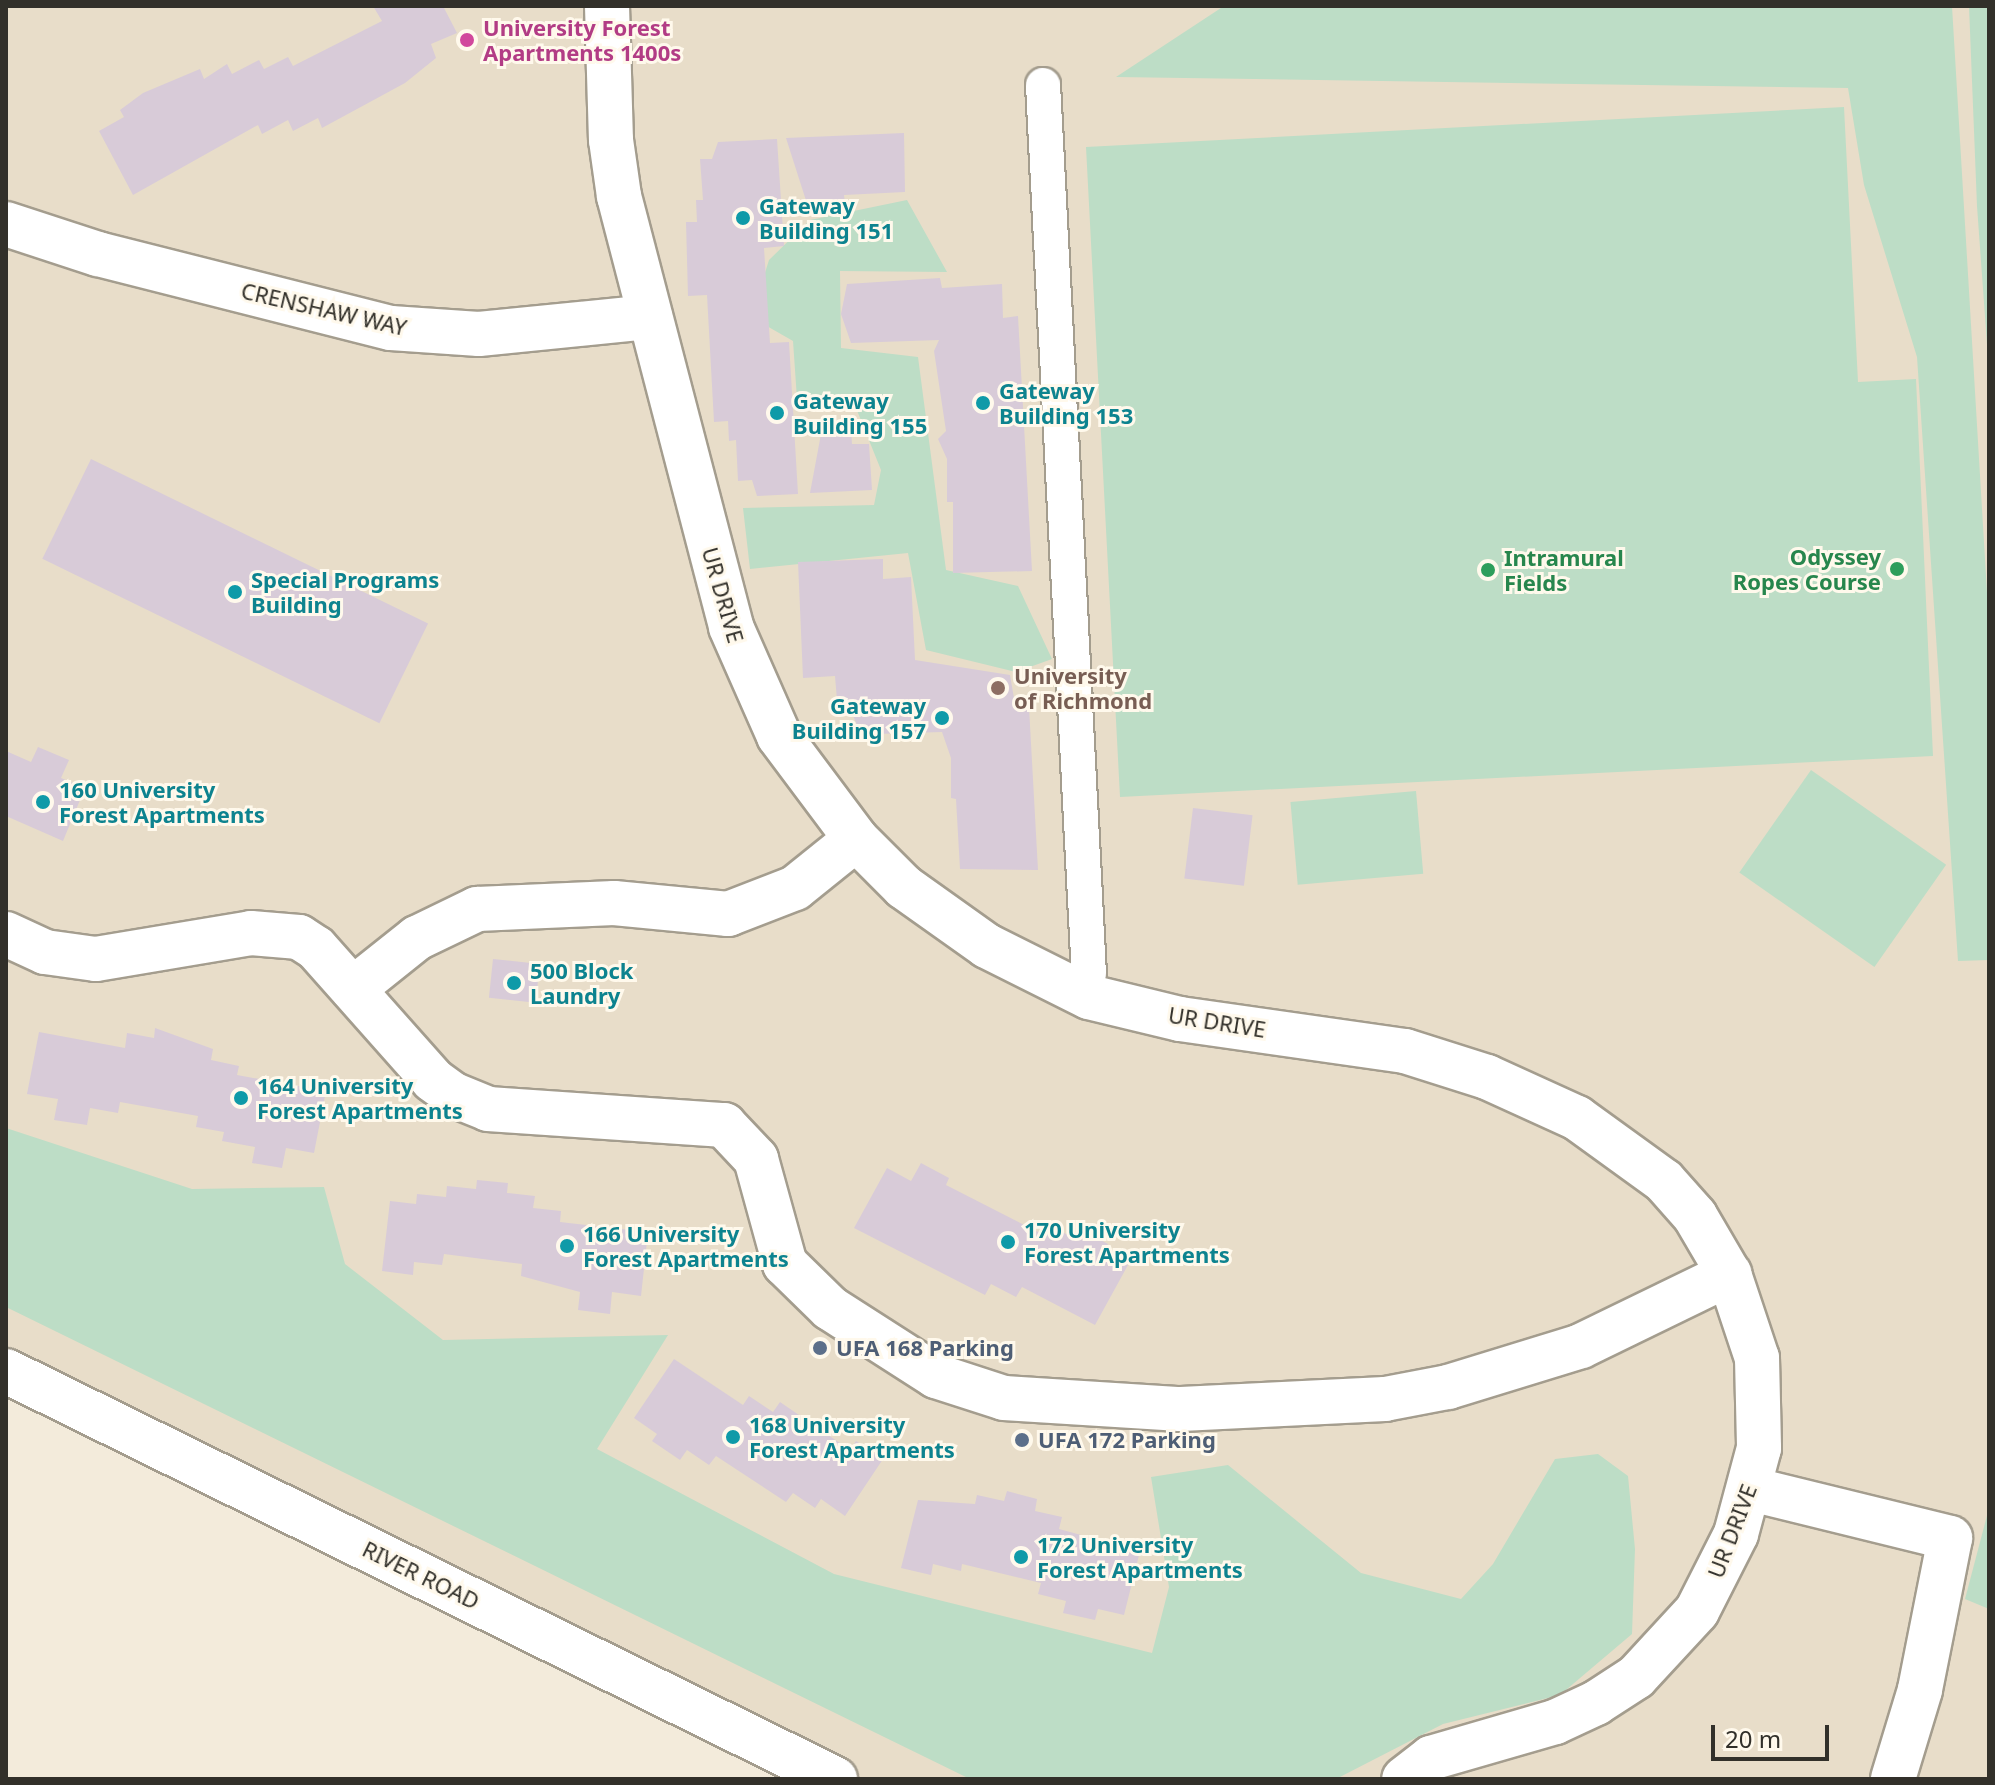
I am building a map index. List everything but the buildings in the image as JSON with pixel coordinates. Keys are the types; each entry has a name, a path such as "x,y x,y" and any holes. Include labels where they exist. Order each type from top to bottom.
{"street":[{"name":"UR DRIVE","path":"607,6 611,140 650,317 742,661 796,765 856,839 904,887 987,946 1089,997 1180,1019 1405,1051 1487,1077 1577,1118 1664,1181 1695,1216 1729,1274 1757,1358 1760,1419 1751,1489 1697,1611 1636,1677 1555,1722 1454,1749 1404,1779"},
{"path":"1043,85 1089,974"},
{"name":"CRENSHAW WAY","path":"6,224 112,258 391,328 494,334 650,317"},
{"path":"353,989 430,929 477,909 614,903 728,914 795,888 856,839"},
{"path":"11,948 96,959 251,933 283,934 316,948 433,1080 488,1109 724,1125 756,1159 785,1264 830,1308 936,1376 1004,1398 1181,1409 1385,1399 1448,1387 1581,1346 1729,1274"},
{"name":"RIVER ROAD","path":"6,1371 835,1779"},
{"path":"1751,1489 1950,1538 1920,1690 1893,1779"}],"shaded area":[{"name":"University of Richmond","path":"6,6 1989,6 1989,1779 835,1779 6,1371"}],"green space":[{"path":"1224,6 1952,6 1989,626 1989,960 1958,961 1917,357 1864,185 1848,88 1116,77"},
{"path":"1969,6 1989,6 1989,372 1977,206"},
{"name":"Intramural Fields","path":"1844,107 1858,382 1916,379 1933,756 1120,797 1086,147"},
{"path":"907,200 947,272 840,271 841,348 918,357 946,570 1018,586 1052,659 1016,672 926,650 908,553 750,569 743,508 874,505 881,470 854,403 797,399 793,341 751,317 769,260 810,220"},
{"path":"1811,770 1946,865 1874,967 1739,872"},
{"path":"1416,791 1423,874 1298,885 1290,802"},
{"path":"6,1128 192,1189 324,1187 345,1264 443,1340 668,1335 597,1449 834,1574 1152,1653 1169,1587 1151,1477 1228,1465 1361,1573 1461,1599 1493,1564 1555,1459 1598,1454 1628,1476 1635,1549 1632,1634 1560,1695 1443,1724 1336,1779 970,1779 6,1307"},
{"path":"1989,1508 1989,1609 1965,1599"}],"place":[{"name":"University Forest Apartments 1400s","path":"467,40"},
{"name":"Gateway Building 151","path":"743,218"},
{"name":"Gateway Building 153","path":"983,403"},
{"name":"Gateway Building 155","path":"777,413"},
{"name":"Odyssey Ropes Course","path":"1897,569"},
{"name":"Intramural Fields","path":"1488,570"},
{"name":"Special Programs Building","path":"235,592"},
{"name":"University of Richmond","path":"998,688"},
{"name":"Gateway Building 157","path":"942,718"},
{"name":"160 University Forest Apartments","path":"43,802"},
{"name":"500 Block Laundry","path":"514,983"},
{"name":"164 University Forest Apartments","path":"241,1098"},
{"name":"170 University Forest Apartments","path":"1008,1242"},
{"name":"166 University Forest Apartments","path":"567,1246"},
{"name":"UFA 168 Parking","path":"820,1348"},
{"name":"168 University Forest Apartments","path":"733,1437"},
{"name":"UFA 172 Parking","path":"1022,1440"},
{"name":"172 University Forest Apartments","path":"1021,1557"}]}
